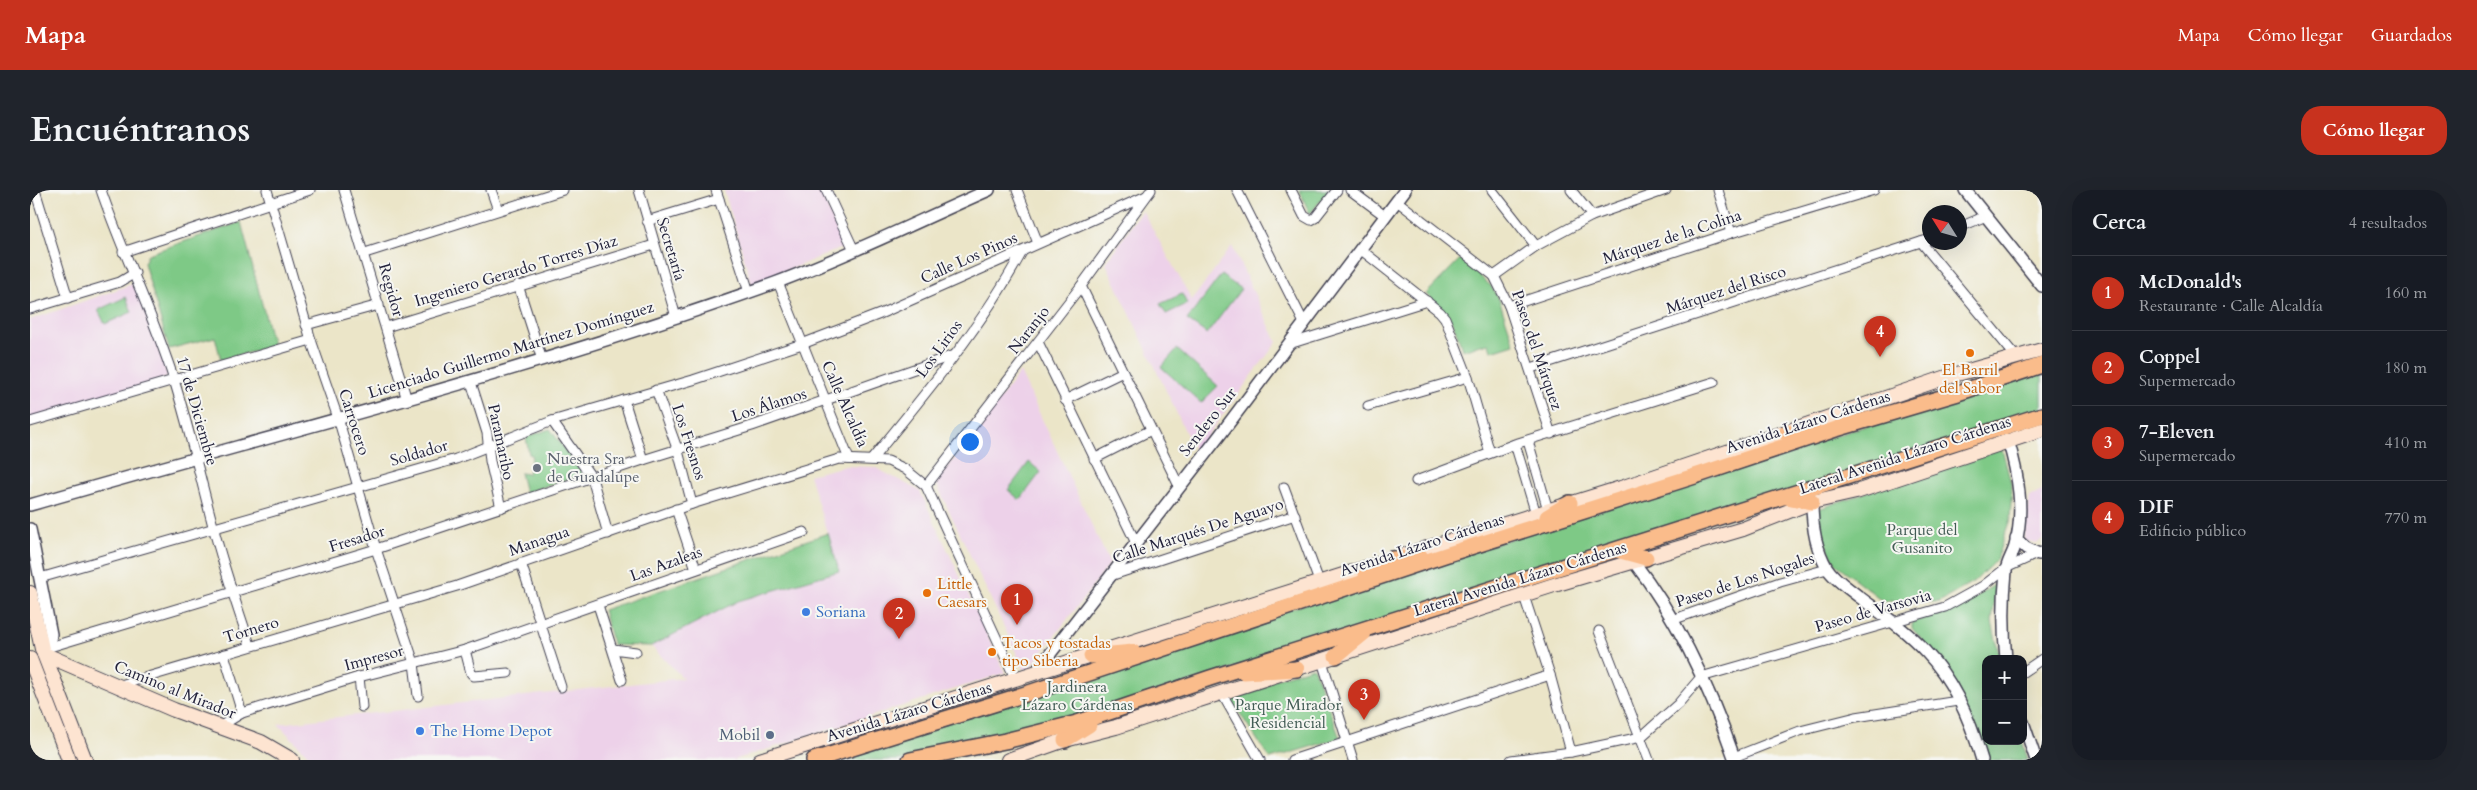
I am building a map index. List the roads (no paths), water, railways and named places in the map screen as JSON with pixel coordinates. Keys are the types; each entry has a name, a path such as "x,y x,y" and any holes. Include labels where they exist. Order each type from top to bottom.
{"highway":[{"name":"Avenida Lázaro Cárdenas","path":"814,760 1157,650 1326,588 1516,533 1836,429 1958,394 2042,365"},
{"path":"910,760 1024,737 1077,723 1371,627 2042,415"},
{"path":"1786,433 1836,429"},
{"path":"1782,496 1812,502"},
{"path":"1516,533 1528,529 1570,504"},
{"path":"1616,550 1640,560"},
{"path":"1326,588 1392,559 1445,555"},
{"path":"1329,658 1371,627"},
{"path":"1090,656 1157,650"},
{"path":"1236,671 1257,673 1297,669"},
{"path":"1065,740 1113,710"}],"main road":[{"path":"1392,559 1570,504 1786,433 1950,376 2042,350"},
{"name":"Lateral Avenida Lázaro Cárdenas","path":"1008,760 1065,740 1116,727 1524,596 1743,529 1812,502 1864,489 2042,430"},
{"path":"760,760 1016,680 1036,672 1326,588"},
{"path":"30,593 39,652 85,760"},
{"name":"Camino al Mirador","path":"39,652 117,686 261,742 292,760"},
{"path":"30,659 69,760"},
{"path":"30,684 45,700"}],"street":[{"path":"34,190 68,298"},
{"name":"17 de Diciembre","path":"101,190 123,252 135,272 174,380 213,528 250,645"},
{"name":"Carrocero","path":"267,190 310,340 338,418 376,549 414,662 418,696"},
{"path":"123,252 310,190"},
{"name":"Regidor","path":"344,190 365,253 406,400"},
{"path":"492,190 498,210"},
{"path":"365,253 563,190"},
{"name":"Secretaría","path":"638,190 676,317"},
{"path":"826,190 854,250"},
{"name":"Licenciado Guillermo Martínez Domínguez","path":"30,504 471,382 676,317 778,282 989,190"},
{"path":"1017,190 1038,243"},
{"path":"1237,190 1304,323"},
{"path":"1291,190 1300,211 1307,219 1315,218 1337,190"},
{"path":"1350,190 1384,216"},
{"name":"Sendero Sur","path":"1036,672 1405,190"},
{"path":"1492,190 1536,246"},
{"path":"1571,190 1592,216"},
{"path":"1397,201 1494,276 1536,246 1592,216 1652,192 1666,190"},
{"path":"1718,190 1731,233"},
{"name":"Márquez de la Colina","path":"1510,306 1731,233 1874,190"},
{"path":"1964,190 2040,279"},
{"name":"Calle Los Pinos","path":"802,344 880,314 1022,252 1148,193"},
{"name":"Naranjo","path":"926,486 1081,286 1148,193"},
{"path":"647,221 717,195 750,292"},
{"path":"1967,224 1986,216"},
{"name":"Márquez del Risco","path":"1531,368 1922,241"},
{"name":"Ingeniero Gerardo Torres Díaz","path":"386,326 518,285 654,246"},
{"path":"1360,249 1440,312 1448,324 1468,377 1490,453"},
{"path":"1933,250 2017,358"},
{"name":"Los Lirios","path":"872,459 954,355 997,295 1022,252"},
{"path":"30,309 120,282 135,272"},
{"name":"Paseo del Márquez","path":"1494,276 1510,306 1551,434"},
{"name":"Calle Alcaldía","path":"778,282 849,459 888,461 905,469 926,486 1016,680"},
{"path":"518,285 542,360"},
{"path":"1081,286 1179,486"},
{"path":"1288,344 1427,302"},
{"path":"306,325 379,304"},
{"path":"30,422 310,340"},
{"path":"1038,342 1135,541"},
{"name":"Soldador","path":"40,578 456,459 552,422 693,380 802,344"},
{"name":"Los Álamos","path":"678,451 826,402 954,355"},
{"path":"1065,400 1123,372"},
{"path":"1368,406 1468,377"},
{"name":"Paramaribo","path":"471,382 488,433 490,461 502,508"},
{"path":"1416,481 1515,444 1528,442 1714,382"},
{"name":"Los Fresnos","path":"656,390 678,451 692,504"},
{"path":"624,400 643,460"},
{"path":"552,422 592,478 608,534"},
{"path":"1094,459 1150,430"},
{"path":"2006,655 2004,637 2006,568 2016,539 2020,500 2018,479 2008,440"},
{"path":"1528,442 1542,512"},
{"path":"1515,444 1542,512"},
{"name":"Fresador","path":"39,652 376,549 643,460 678,451"},
{"path":"692,504 839,459 849,459"},
{"path":"1284,487 1326,588"},
{"path":"1812,502 1812,525 1827,569 1844,585 1908,634 1939,667 1971,727 1982,760"},
{"name":"Managua","path":"395,604 476,580 692,504"},
{"path":"676,510 696,569"},
{"name":"Calle Marqués De Aguayo","path":"1110,576 1295,515"},
{"path":"30,529 51,634 50,640 39,652"},
{"name":"Las Azaleas","path":"540,626 804,532"},
{"path":"2016,539 2026,548 2040,553"},
{"name":"Paseo de Varsovia","path":"1701,677 1955,603 1983,586 2006,568 2040,553"},
{"path":"1640,560 1701,677 1734,758 1800,731 1856,717 1958,701"},
{"path":"521,563 561,687"},
{"name":"Paseo de Los Nogales","path":"1672,620 1780,582 1827,569"},
{"path":"1524,596 1550,675 1571,752"},
{"name":"Tornero","path":"117,686 250,645 395,604"},
{"path":"598,605 622,680"},
{"name":"Impresor","path":"219,727 242,713 359,677 465,650 540,626"},
{"path":"1599,631 1649,760"},
{"path":"613,649 636,652"},
{"path":"465,650 471,673 474,676 508,673"},
{"path":"224,654 242,713"},
{"path":"1329,658 1353,760"},
{"path":"2027,669 2042,659"},
{"path":"1292,760 1550,675"},
{"path":"359,677 362,707"},
{"path":"1511,760 1571,752 1641,737 1661,722 1701,677"},
{"path":"1221,692 1260,760"},
{"path":"2027,734 2036,760"}],"place":[{"name":"El Barril del Sabor","path":"1970,353"},
{"name":"DIF","path":"1880,357"},
{"name":"Nuestra Sra de Guadalupe","path":"537,468"},
{"name":"Little Caesars","path":"927,593"},
{"name":"Soriana","path":"806,612"},
{"name":"McDonald's","path":"1017,625"},
{"name":"Coppel","path":"899,639"},
{"name":"Tacos y tostadas tipo Siberia","path":"992,652"},
{"name":"7-Eleven","path":"1364,720"},
{"name":"The Home Depot","path":"420,731"},
{"name":"Mobil","path":"770,735"}],"park label":[{"name":"Parque del Gusanito","path":"1922,539"},
{"name":"Jardinera Lázaro Cárdenas","path":"1077,696"},
{"name":"Parque Mirador Residencial","path":"1288,714"}]}
